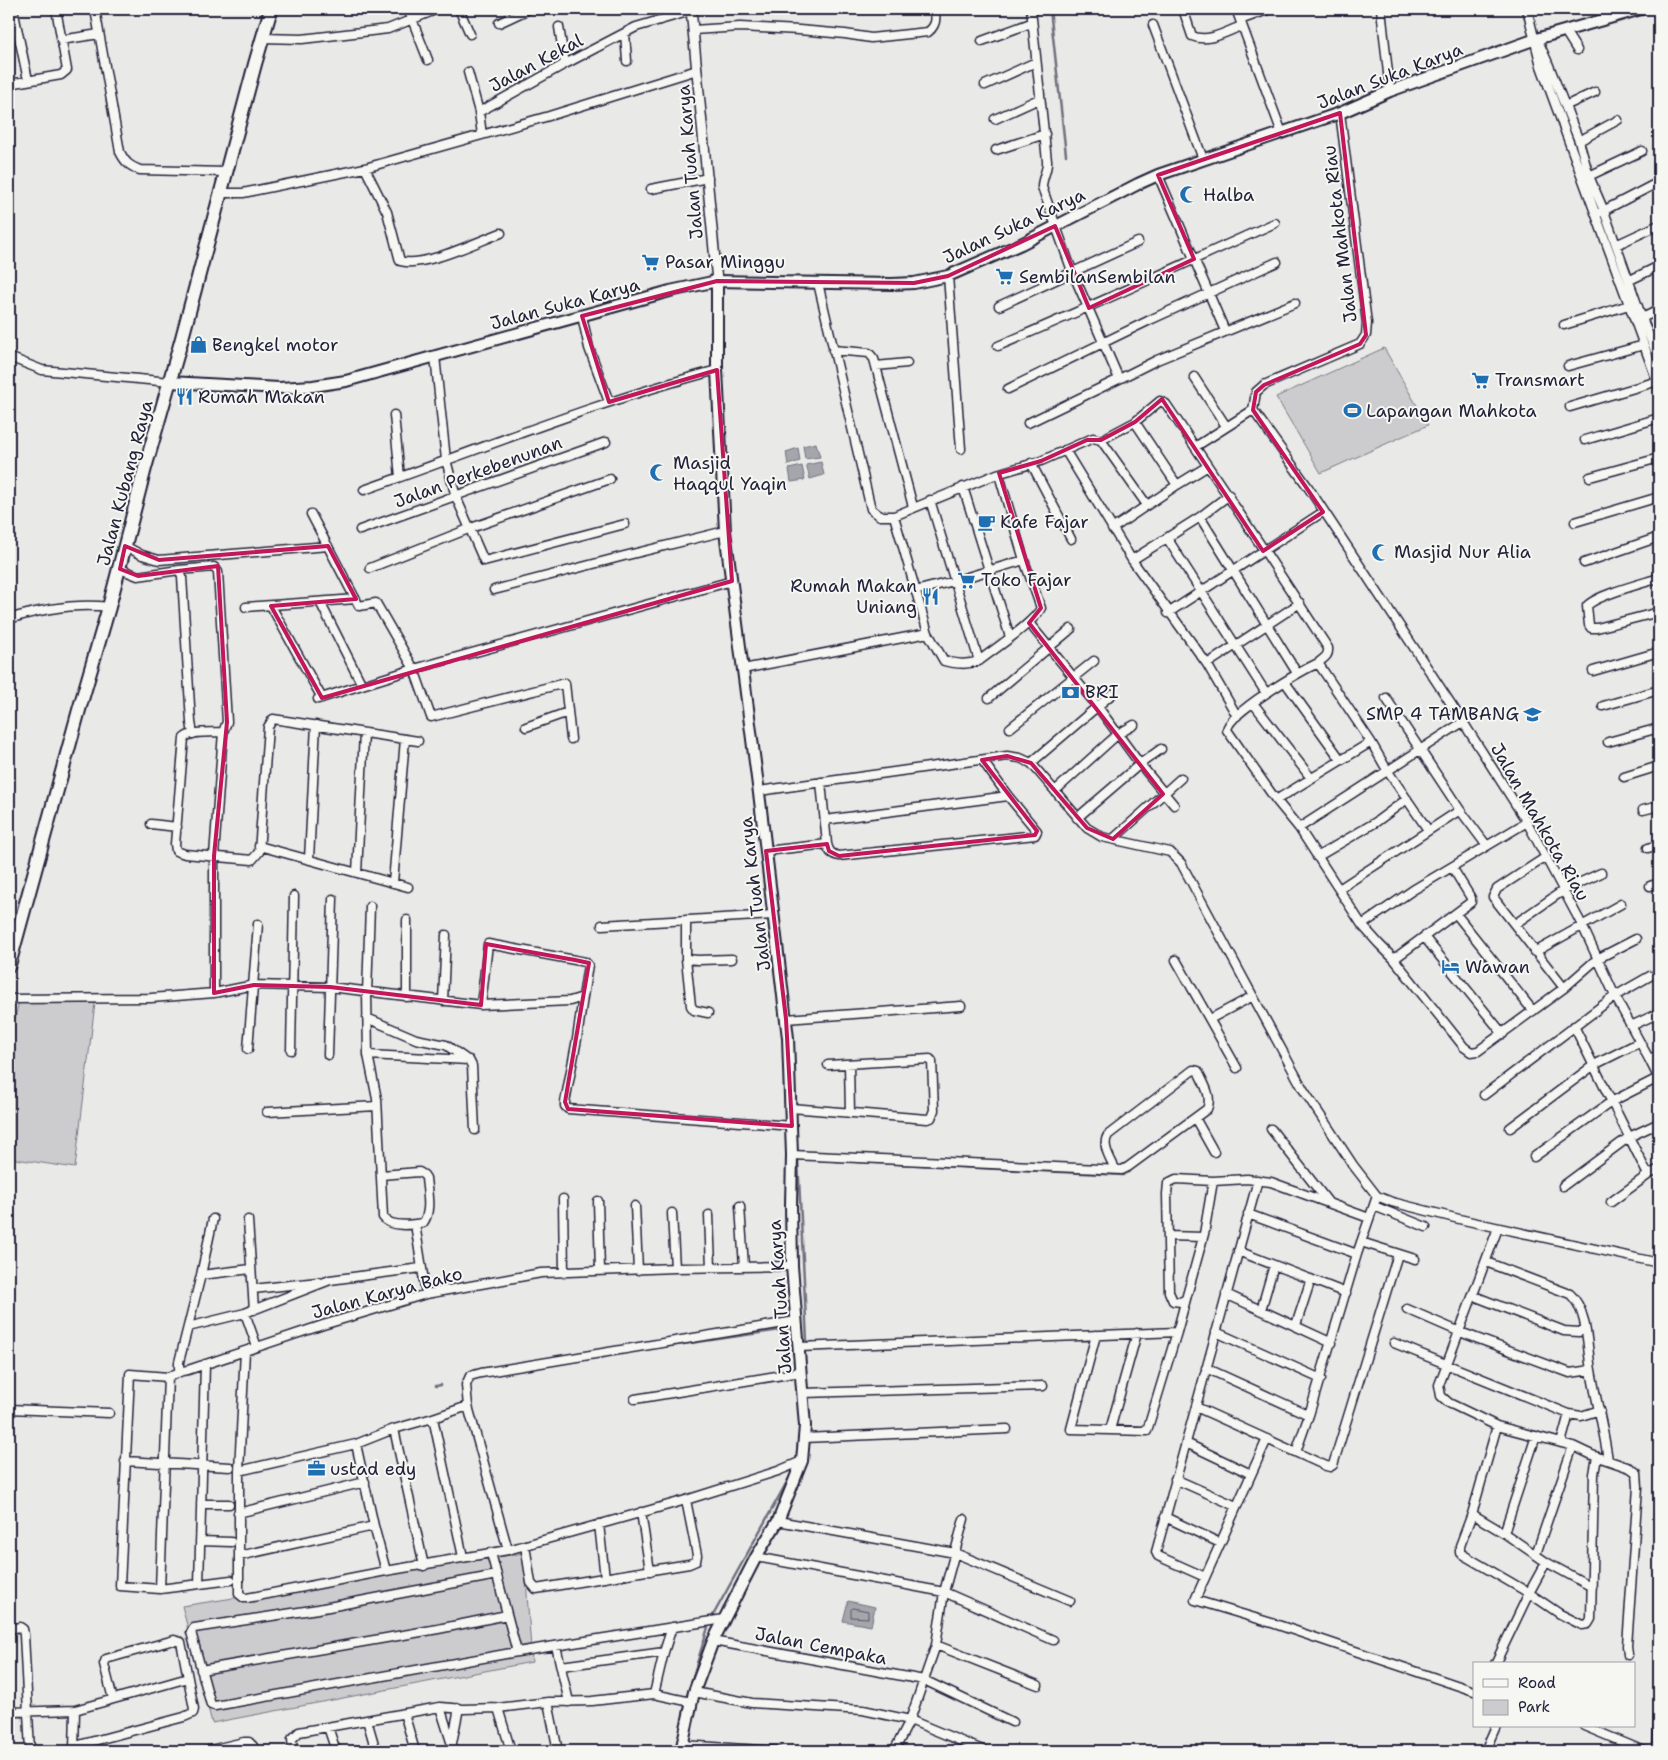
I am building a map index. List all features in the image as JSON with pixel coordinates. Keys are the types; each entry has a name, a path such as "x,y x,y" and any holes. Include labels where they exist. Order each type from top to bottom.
{"highway":[{"name":"Jalan Kubang Raya","path":"9,965 120,569 145,468 271,9"}],"main road":[{"name":"Jalan Suka Karya","path":"170,382 246,387 313,386 346,380 670,291 717,281 892,284 914,283 948,276 1021,244 1158,175 1340,113 1390,91 1536,39 1642,9"},
{"name":"Jalan Tuah Karya","path":"681,1748 692,1697 712,1641 756,1557 778,1521 802,1461 804,1438 801,1372 792,1266 792,1126 786,1019 725,531 716,370 717,281"}],"street":[{"path":"13,9 28,80"},
{"path":"9,84 64,74 67,70 56,9"},
{"path":"95,9 120,152 129,166 140,170 226,172"},
{"path":"408,9 428,60"},
{"path":"262,38 302,39 388,29 438,9"},
{"path":"458,9 470,34"},
{"path":"499,23 529,9"},
{"path":"693,30 740,27 799,30 883,38 928,32 933,28 935,22 934,9"},
{"path":"1031,9 1048,168 1042,186 1072,271 1119,379"},
{"path":"1183,9 1192,36 1198,39 1208,39 1270,9"},
{"path":"1236,9 1282,133"},
{"path":"1381,9 1390,91"},
{"path":"1528,9 1536,39 1565,106 1589,176 1630,280 1633,304 1642,318 1645,340 1659,357"},
{"name":"Jalan Tuah Karya","path":"691,10 717,281"},
{"name":"Jalan Kekal","path":"479,112 636,27 691,10"},
{"path":"982,41 1032,23"},
{"path":"1153,25 1203,159"},
{"path":"559,27 566,64"},
{"path":"1565,31 1578,50"},
{"path":"625,33 627,61"},
{"path":"62,40 99,34"},
{"path":"1536,39 1535,46 1540,66 1596,214 1633,304 1658,384 1570,407"},
{"path":"985,85 1036,62"},
{"path":"220,194 243,194 365,168 549,116 697,70"},
{"path":"468,72 479,112 482,134"},
{"path":"1565,106 1595,92"},
{"path":"996,119 1040,99"},
{"name":"Jalan Mahkota Riau","path":"1340,113 1367,323 1366,335 1360,344 1264,385 1256,392 1253,410 1308,487 1527,822 1564,890 1615,996 1659,1078"},
{"path":"1578,141 1618,120"},
{"path":"996,150 1045,134"},
{"path":"1589,176 1642,151"},
{"path":"365,168 387,212 400,261 408,264 426,261 501,233"},
{"path":"1158,175 1225,331"},
{"path":"651,189 708,178"},
{"path":"1596,214 1659,182"},
{"path":"998,346 1089,308 1141,282 1275,223"},
{"path":"1616,245 1659,225"},
{"path":"999,306 1138,242"},
{"path":"1008,389 1277,262"},
{"path":"1630,280 1659,266"},
{"path":"948,276 961,449"},
{"path":"818,283 871,508 880,516 894,516 963,487 1031,464 1094,438 1101,440 1146,505"},
{"path":"1028,423 1157,360 1295,303"},
{"path":"1564,325 1633,304"},
{"path":"1642,318 1659,310"},
{"path":"582,316 589,348 609,402"},
{"path":"1568,366 1645,340"},
{"path":"833,350 869,353 874,359 913,507"},
{"path":"435,356 446,460 456,497 484,561 625,524"},
{"path":"9,357 42,370 170,382"},
{"path":"876,366 907,363"},
{"path":"364,490 609,402 670,382 716,370"},
{"path":"1194,377 1226,426"},
{"path":"1101,440 1135,422 1160,401 1163,402 1229,496 1263,551 1300,603 1328,648 1326,657 1297,673 1253,703 1230,722 1227,730 1276,800 1299,828 1362,925 1394,959 1464,1046 1471,1052 1478,1051 1564,988 1597,959 1636,938"},
{"path":"1195,447 1253,410"},
{"path":"394,415 400,477"},
{"path":"1585,440 1659,418"},
{"path":"1135,422 1176,484"},
{"name":"Jalan Perkebenunan","path":"360,530 606,442"},
{"path":"1065,450 1132,560 1168,613 1207,664 1237,716"},
{"path":"1590,478 1659,458"},
{"path":"1031,464 1071,539"},
{"path":"1112,529 1176,484 1208,466"},
{"path":"894,516 928,633 944,661 959,664 979,661 1029,623 1041,608 1024,560 1000,478 997,474"},
{"path":"370,568 471,528 610,480"},
{"path":"963,487 1010,637"},
{"path":"1132,560 1200,517 1229,496"},
{"path":"1575,522 1659,497"},
{"path":"930,500 979,661"},
{"path":"1168,613 1323,512"},
{"path":"311,514 359,606 376,603 414,669 431,717 565,683 571,739"},
{"path":"1200,517 1297,673"},
{"path":"494,590 725,531"},
{"path":"1584,563 1659,537"},
{"path":"1167,538 1266,694"},
{"path":"125,546 142,555 159,560 328,546"},
{"path":"915,591 954,582 1024,560"},
{"path":"120,569 138,576 214,567 218,572 227,722 223,732 214,856 214,993"},
{"path":"180,570 182,576 193,734"},
{"path":"1659,578 1600,598 1587,606 1589,625 1597,628 1659,612"},
{"path":"271,606 320,699 414,669 732,581"},
{"path":"246,607 356,599"},
{"path":"320,602 362,685"},
{"path":"1207,664 1300,603"},
{"path":"9,619 36,610 69,606 88,604 109,607"},
{"path":"1029,623 1098,707 1163,794 1174,805"},
{"path":"989,698 1071,629"},
{"path":"743,669 928,633"},
{"path":"1593,671 1659,652"},
{"path":"1010,728 1094,661"},
{"path":"1318,663 1372,742 1387,770 1428,830"},
{"path":"1285,682 1341,760"},
{"path":"1603,706 1659,690"},
{"path":"1031,763 1112,694"},
{"path":"1386,698 1460,810 1487,846"},
{"path":"1253,703 1310,778"},
{"path":"526,727 568,712"},
{"path":"223,732 193,734 184,738 176,827 176,851 185,854 252,860 259,852 269,722 273,719 418,741"},
{"path":"1299,828 1463,722"},
{"path":"1055,791 1118,734 1134,725"},
{"path":"309,859 316,726"},
{"path":"1608,742 1659,728"},
{"path":"356,873 364,733"},
{"path":"393,883 405,739"},
{"path":"1276,800 1372,742"},
{"path":"1077,818 1140,764 1161,749"},
{"path":"758,791 1007,756 1020,758 1031,763 1087,828 1102,837 1170,852 1181,863 1303,1089 1353,1165 1377,1196 1392,1202 1498,1228 1659,1263"},
{"path":"821,782 827,844 829,851 839,856 1035,835 1036,831 982,760"},
{"path":"1624,777 1659,766"},
{"path":"1113,839 1181,778"},
{"path":"825,820 1008,796"},
{"path":"1317,857 1376,822 1407,799"},
{"path":"1643,810 1659,806"},
{"path":"1339,889 1460,810"},
{"path":"1362,925 1413,890 1527,822"},
{"path":"151,824 176,827"},
{"path":"766,851 827,844"},
{"path":"1648,848 1659,845"},
{"path":"260,846 408,887"},
{"path":"1546,857 1496,889 1492,897 1564,988"},
{"path":"1394,959 1425,938 1471,902 1472,898 1452,867"},
{"path":"1515,924 1564,890 1601,872"},
{"path":"1650,886 1659,883"},
{"path":"291,1050 294,896"},
{"path":"328,1055 333,899"},
{"path":"1535,952 1621,904"},
{"path":"370,906 367,992 368,1055 377,1106 383,1217 393,1224 423,1223 427,1218 428,1211 426,1178 424,1175 419,1172 381,1175"},
{"path":"1456,914 1533,1011"},
{"path":"602,926 774,915"},
{"path":"407,920 407,997"},
{"path":"686,920 689,1000 694,1010 708,1013"},
{"path":"248,1049 258,924"},
{"path":"443,1001 446,935"},
{"path":"1425,938 1503,1034"},
{"path":"481,1005 488,944 585,962 588,965 578,1039 565,1102 565,1106 568,1109 792,1126"},
{"path":"686,959 732,959"},
{"path":"1176,960 1237,1068"},
{"path":"1484,1095 1615,996 1650,976"},
{"path":"9,998 151,998 214,993 254,986 330,987 481,1005 570,1001 583,997"},
{"path":"1210,1019 1253,996"},
{"path":"786,1019 961,1006"},
{"path":"1631,1026 1659,1013"},
{"path":"367,1018 416,1038 446,1045 470,1062 472,1066 475,1130"},
{"path":"1574,1026 1648,1175"},
{"path":"1510,1128 1594,1065 1640,1042"},
{"path":"368,1055 466,1059"},
{"path":"1649,1059 1659,1055"},
{"path":"791,1108 927,1119 930,1118 934,1110 932,1061 930,1059 828,1065"},
{"path":"849,1064 850,1113"},
{"path":"792,1155 1122,1170 1128,1168 1206,1109 1209,1104 1208,1095 1198,1071 1194,1070 1108,1135 1105,1145 1115,1169"},
{"path":"1534,1157 1611,1102 1659,1078"},
{"path":"267,1112 377,1106"},
{"path":"1195,1118 1214,1152"},
{"path":"1563,1186 1629,1137 1659,1123"},
{"path":"1271,1129 1329,1203"},
{"path":"1611,1202 1659,1169"},
{"path":"1186,1299 1182,1302 1173,1302 1170,1297 1166,1194 1168,1183 1176,1180 1258,1180 1271,1182 1369,1218"},
{"path":"1205,1577 1158,1556 1156,1547 1258,1180"},
{"path":"1096,1335 1071,1429 1149,1430 1203,1237 1213,1181"},
{"path":"1296,1452 1321,1379 1357,1254 1377,1196"},
{"path":"563,1199 564,1273"},
{"path":"598,1201 600,1270"},
{"path":"635,1206 638,1270"},
{"path":"740,1206 744,1267"},
{"path":"1374,1206 1426,1227"},
{"path":"672,1213 675,1268"},
{"path":"1248,1214 1357,1254"},
{"path":"709,1215 711,1267"},
{"path":"182,1370 179,1368 179,1362 213,1218"},
{"path":"248,1220 254,1310"},
{"path":"415,1224 426,1294"},
{"path":"1498,1228 1439,1385 1441,1396 1449,1403 1497,1426 1573,1446 1630,1468 1637,1473 1638,1487 1627,1646 1628,1655"},
{"path":"1168,1236 1203,1237"},
{"path":"1362,1242 1415,1259"},
{"path":"1238,1251 1346,1293"},
{"path":"1196,1407 1326,1466 1334,1465 1398,1254"},
{"path":"1486,1262 1570,1294 1578,1304 1585,1329 1608,1460"},
{"path":"1261,1310 1274,1265"},
{"name":"Jalan Karya Bako","path":"168,1377 182,1370 426,1294 541,1273 792,1266"},
{"path":"253,1289 421,1268"},
{"path":"201,1275 251,1269"},
{"path":"1296,1325 1311,1279"},
{"path":"188,1327 245,1313 330,1280"},
{"path":"1226,1294 1332,1343"},
{"path":"1474,1296 1564,1331 1579,1332 1585,1329"},
{"path":"1406,1309 1460,1332 1570,1373 1591,1370"},
{"path":"245,1313 256,1347"},
{"path":"508,1550 468,1406 466,1385 470,1376 796,1321"},
{"path":"799,1347 1177,1332"},
{"path":"1216,1332 1321,1379"},
{"path":"1110,1430 1137,1334"},
{"path":"1394,1343 1569,1414 1581,1416 1600,1410"},
{"path":"246,1351 238,1513 239,1594 244,1598 508,1550 686,1500 778,1472 802,1461"},
{"path":"199,1584 205,1364"},
{"path":"1206,1368 1309,1415"},
{"path":"635,1399 801,1372"},
{"path":"160,1589 168,1377 130,1374 120,1586 160,1589 231,1580"},
{"path":"802,1393 1043,1386"},
{"path":"239,1470 356,1444 394,1429 468,1406"},
{"path":"9,1409 109,1413"},
{"path":"1561,1443 1569,1414"},
{"path":"433,1418 464,1557"},
{"path":"1497,1426 1472,1514 1460,1546 1460,1552 1529,1593 1560,1614 1582,1625 1588,1624 1591,1619 1594,1474 1598,1457"},
{"path":"394,1429 424,1566"},
{"path":"804,1438 1007,1429"},
{"path":"1504,1533 1536,1436"},
{"path":"1267,1439 1195,1600 1275,1624 1473,1691"},
{"path":"1186,1442 1251,1474"},
{"path":"356,1444 386,1571"},
{"path":"1536,1554 1573,1446"},
{"path":"125,1461 230,1467"},
{"path":"1176,1479 1236,1506"},
{"path":"238,1513 365,1482"},
{"path":"525,1545 531,1583 534,1588 689,1564 696,1561 697,1555 686,1500"},
{"path":"201,1504 229,1504"},
{"path":"641,1512 650,1571"},
{"path":"1472,1514 1546,1562 1592,1587"},
{"path":"1165,1517 1220,1543"},
{"path":"894,1751 910,1720 936,1645 944,1592 964,1519"},
{"path":"778,1521 955,1553 1070,1601"},
{"path":"599,1524 605,1578"},
{"path":"239,1556 374,1526"},
{"path":"200,1541 231,1542"},
{"path":"491,1553 517,1652"},
{"path":"756,1557 944,1592 1053,1640"},
{"path":"1497,1662 1529,1593 1546,1562"},
{"path":"497,1575 318,1609 194,1628 190,1632 210,1705 215,1706 517,1652 724,1618"},
{"path":"201,1670 438,1629 507,1615"},
{"path":"9,1629 20,1627 23,1629 30,1751"},
{"path":"654,1694 672,1627"},
{"path":"75,1710 75,1749 189,1716 194,1710 184,1647 181,1642 178,1640 106,1659 104,1664 112,1699"},
{"name":"Jalan Cempaka","path":"712,1641 924,1680 1012,1722"},
{"path":"936,1645 1038,1685"},
{"path":"556,1646 569,1702"},
{"path":"561,1666 664,1652"},
{"path":"9,1712 75,1710 188,1678"},
{"path":"294,1751 292,1739 299,1732 440,1707 498,1708 548,1702 592,1701 654,1694 863,1710 910,1720 985,1751"},
{"path":"548,1702 558,1751"},
{"path":"440,1707 453,1748"},
{"path":"453,1748 459,1708"},
{"path":"498,1708 511,1751"},
{"path":"404,1713 415,1751"},
{"path":"1657,1751 1659,1714"},
{"path":"367,1720 376,1751"},
{"path":"328,1727 336,1751"},
{"path":"1485,1751 1495,1728"},
{"path":"1589,1728 1644,1751"},
{"path":"206,1751 249,1742 253,1746 254,1751"},
{"path":"681,1748 777,1751"}],"highlighted area":[{"path":"1340,113 1366,335 1360,344 1264,385 1256,392 1253,410 1323,512 1263,551 1162,399 1135,422 1101,440 1087,440 1041,461 999,473 1041,608 1029,623 1163,794 1113,839 1087,828 1031,763 1007,756 982,760 1037,831 1035,835 839,856 829,851 827,844 766,851 786,1019 792,1126 568,1109 565,1102 589,963 486,944 481,1005 330,987 254,985 214,993 214,856 227,722 218,566 138,576 120,569 125,546 159,560 328,546 356,599 271,606 322,698 732,581 717,370 609,402 582,316 717,281 914,283 948,276 1055,226 1089,308 1194,259 1158,175"}],"green space":[{"name":"Lapangan Mahkota","path":"1384,348 1428,425 1321,473 1276,397"},
{"path":"19,1001 95,1003 75,1168 9,1158 9,1045"},
{"path":"524,1553 532,1662 212,1723 182,1606"}],"water":[{"path":"816,443 820,457 805,459 803,446"},
{"path":"798,448 800,461 788,465 786,452"},
{"path":"821,462 824,475 810,479 806,465"},
{"path":"802,466 805,480 791,482 789,469"},
{"path":"848,1601 875,1607 871,1626 843,1621"}],"waterway":[{"path":"665,15 682,9"},
{"path":"1050,9 1066,155"},
{"path":"807,1341 798,1159 1123,1175"},
{"path":"656,1348 788,1329"},
{"path":"436,1386 441,1385"},
{"path":"711,1619 793,1471"},
{"path":"687,1696 709,1624"}],"place":[{"name":"Halba","path":"1189,195"},
{"name":"Pasar Minggu","path":"651,262"},
{"name":"SembilanSembilan","path":"1005,277"},
{"name":"Bengkel motor","path":"198,345"},
{"name":"Transmart","path":"1481,380"},
{"name":"Rumah Makan","path":"184,397"},
{"name":"Lapangan Mahkota","path":"1352,411"},
{"name":"Masjid Haqqul Yaqin","path":"659,473"},
{"name":"Kafe Fajar","path":"986,522"},
{"name":"Masjid Nur Alia","path":"1380,552"},
{"name":"Toko Fajar","path":"967,580"},
{"name":"Rumah Makan Uniang","path":"931,596"},
{"name":"BRI","path":"1071,692"},
{"name":"SMP 4 TAMBANG","path":"1533,714"},
{"name":"Wawan","path":"1451,967"},
{"name":"ustad edy","path":"316,1469"}]}
